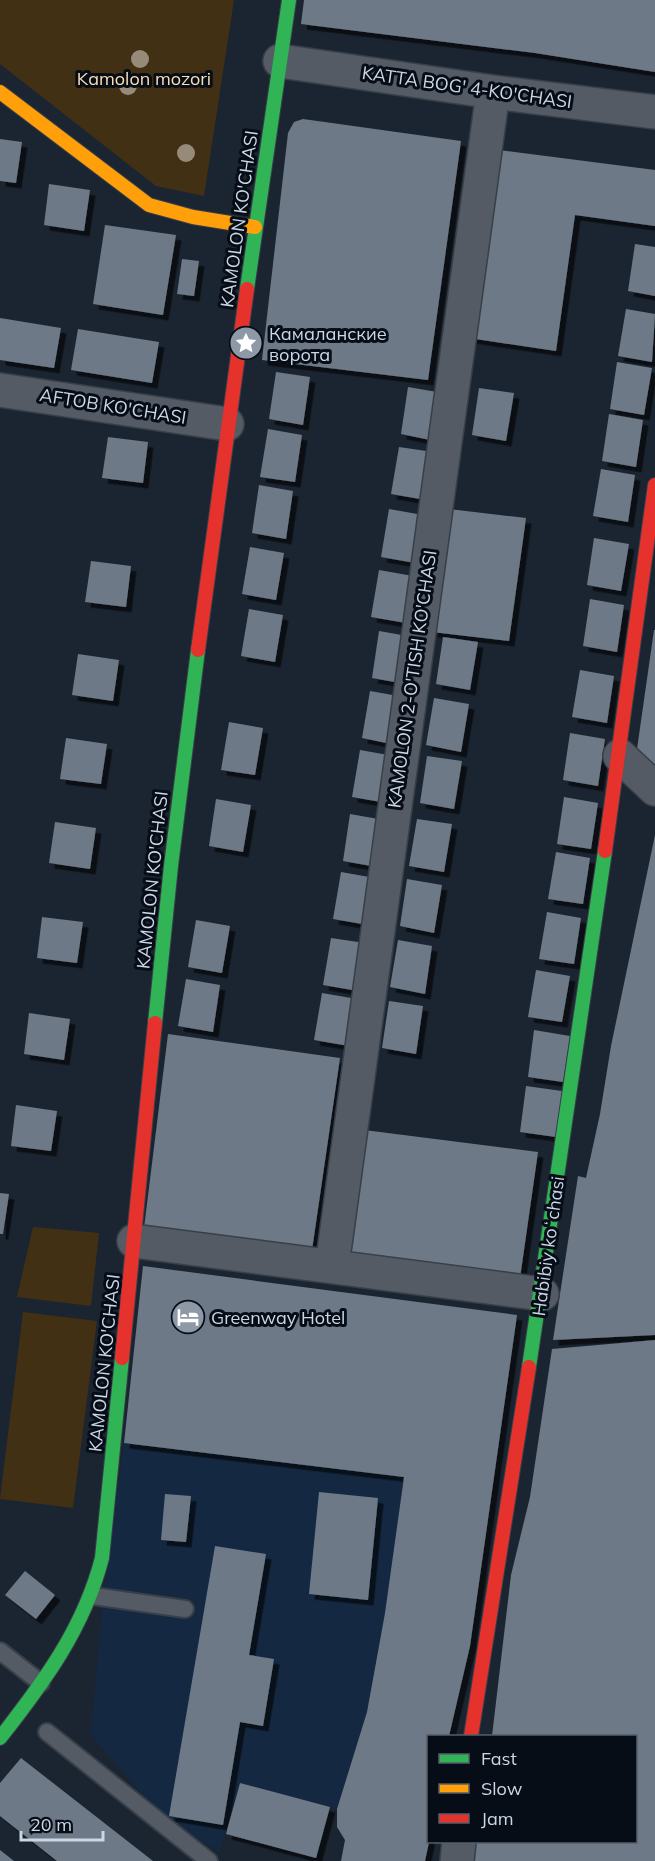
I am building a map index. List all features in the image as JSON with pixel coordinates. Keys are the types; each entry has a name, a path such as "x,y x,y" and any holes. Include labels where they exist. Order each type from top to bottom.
{"street":[{"name":"KAMOLON KO'CHASI","path":"0,1738 72,1638 93,1596 102,1558 171,866 227,424 289,0"},
{"name":"KATTA BOG' 4-KO'CHASI","path":"280,61 493,92 655,112"},
{"path":"0,92 149,205 192,217 255,227"},
{"name":"KAMOLON 2-O'TISH KO'CHASI","path":"332,1266 493,92"},
{"name":"AFTOB KO'CHASI","path":"0,390 227,424"},
{"name":"Habibiy koʻchasi","path":"471,1735 542,1294 620,756 655,485"},
{"path":"620,756 655,789"},
{"path":"134,1241 542,1294"},
{"path":"457,1861 459,1843"}],"lane":[{"path":"93,1596 185,1609"},
{"path":"0,1651 41,1683"},
{"path":"46,1732 209,1861"}],"shaded area":[{"path":"124,1443 404,1477 385,1613 367,1712 337,1809 240,1783 220,1852 162,1818 91,1735 103,1597"}],"green space":[{"name":"Kamolon mozori","path":"0,0 234,0 204,196 156,186 0,64"},
{"path":"33,1227 99,1233 91,1306 17,1297"},
{"path":"23,1312 97,1321 73,1508 0,1499"}],"building":[{"path":"304,0 655,0 655,72 535,53 301,24"},
{"path":"303,119 461,141 428,380 262,360 288,133 294,122"},
{"path":"0,139 22,142 16,183 0,181"},
{"path":"499,150 655,170 655,226 575,215 556,351 469,338"},
{"path":"49,184 90,190 84,231 44,225"},
{"path":"105,225 176,235 163,315 93,304"},
{"path":"635,244 655,247 655,296 628,291"},
{"path":"182,259 199,261 194,296 177,294"},
{"path":"626,309 655,314 652,362 618,356"},
{"path":"0,318 61,328 54,368 0,360"},
{"path":"78,329 159,342 152,383 71,370"},
{"path":"617,362 652,368 644,415 610,409"},
{"path":"276,372 310,377 303,425 269,419"},
{"path":"408,387 443,393 435,441 401,434"},
{"path":"479,388 514,393 506,441 472,435"},
{"path":"609,414 643,420 636,467 602,461"},
{"path":"268,429 302,435 295,482 260,477"},
{"path":"108,437 148,442 143,483 102,478"},
{"path":"399,447 433,452 426,500 391,494"},
{"path":"601,469 635,475 628,522 593,516"},
{"path":"259,485 293,491 286,539 252,533"},
{"path":"389,509 423,515 415,563 381,557"},
{"path":"449,509 526,518 509,641 432,632"},
{"path":"594,538 629,544 621,591 587,585"},
{"path":"250,547 284,553 276,600 242,594"},
{"path":"91,561 131,566 126,607 85,602"},
{"path":"379,570 413,576 406,623 371,617"},
{"path":"590,599 624,605 617,652 583,646"},
{"path":"249,609 283,615 275,662 241,656"},
{"path":"655,630 655,766 637,749"},
{"path":"379,631 413,637 406,684 372,678"},
{"path":"443,637 478,642 470,690 436,684"},
{"path":"78,654 119,660 113,701 72,695"},
{"path":"580,670 614,676 607,723 572,717"},
{"path":"370,691 404,697 396,745 362,738"},
{"path":"434,698 469,704 461,752 426,745"},
{"path":"229,722 263,728 255,775 221,770"},
{"path":"570,733 605,739 598,786 563,780"},
{"path":"66,738 107,744 101,784 60,779"},
{"path":"360,750 394,756 387,803 352,797"},
{"path":"427,756 462,761 454,809 420,803"},
{"path":"564,797 598,803 591,849 557,844"},
{"path":"216,799 251,805 243,852 209,846"},
{"path":"350,814 384,820 377,867 343,861"},
{"path":"417,819 452,824 444,872 409,866"},
{"path":"55,822 96,828 90,869 49,863"},
{"path":"655,835 655,1335 553,1340 578,1176 586,1178"},
{"path":"556,852 590,858 583,904 548,899"},
{"path":"341,872 375,878 368,925 333,919"},
{"path":"407,879 442,885 434,933 400,926"},
{"path":"547,912 581,918 574,964 539,959"},
{"path":"42,917 83,922 77,963 37,958"},
{"path":"196,920 230,926 222,973 188,967"},
{"path":"331,938 365,943 358,991 323,985"},
{"path":"398,940 432,946 425,994 390,987"},
{"path":"536,970 570,976 562,1022 528,1017"},
{"path":"186,979 220,985 213,1032 178,1026"},
{"path":"322,993 357,999 349,1046 314,1040"},
{"path":"389,1001 423,1006 416,1054 382,1048"},
{"path":"29,1013 70,1019 64,1060 24,1054"},
{"path":"534,1030 570,1036 563,1082 528,1077"},
{"path":"168,1034 340,1058 312,1250 144,1228"},
{"path":"526,1086 562,1091 556,1137 520,1132"},
{"path":"16,1105 57,1111 51,1151 11,1146"},
{"path":"364,1130 538,1152 520,1278 346,1256"},
{"path":"0,1193 9,1194 3,1234 0,1234"},
{"path":"143,1266 517,1315 470,1646 449,1735 427,1735 429,1843 425,1861 341,1861 345,1840 337,1827 337,1809 367,1712 385,1613 404,1477 124,1443"},
{"path":"655,1340 655,1861 475,1861 473,1854 475,1843 637,1843 637,1735 492,1735 511,1575 530,1497 552,1349"},
{"path":"319,1492 378,1498 368,1600 309,1594"},
{"path":"165,1494 191,1496 186,1542 161,1540"},
{"path":"215,1546 266,1554 249,1655 274,1659 263,1726 240,1722 223,1825 169,1816"},
{"path":"25,1571 55,1595 36,1619 5,1595"},
{"path":"21,1758 153,1861 57,1861 0,1816 0,1783"},
{"path":"240,1783 330,1807 316,1858 226,1834"},
{"path":"0,1850 14,1861 0,1861"}],"traffic: fast":[{"path":"247,289 289,0"},
{"path":"155,1023 171,866 198,650"},
{"path":"529,1367 605,851"},
{"path":"0,1738 61,1653 85,1608 94,1584 102,1558 122,1358"}],"traffic: slow":[{"path":"0,92 149,205 193,217 255,227"}],"traffic: jam":[{"path":"198,650 247,289"},
{"path":"605,851 655,485"},
{"path":"122,1358 155,1023"},
{"path":"471,1735 529,1367"}],"place":[{"name":"Камаланские ворота","path":"246,343"},
{"name":"Greenway Hotel","path":"188,1317"}]}
